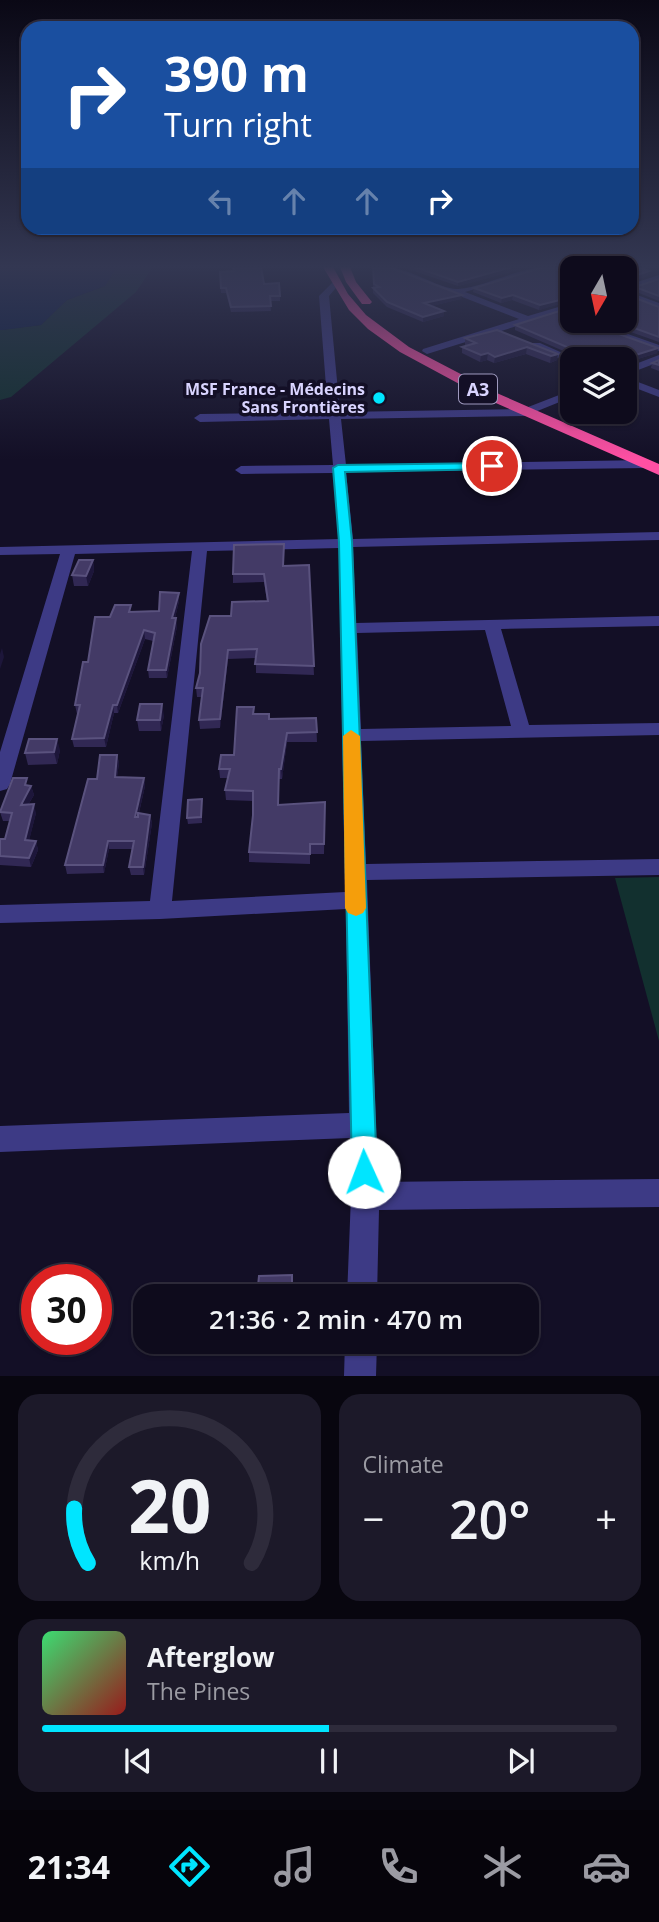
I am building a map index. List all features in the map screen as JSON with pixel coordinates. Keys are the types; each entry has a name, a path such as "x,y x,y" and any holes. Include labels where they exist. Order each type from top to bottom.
{"highway":[{"name":"A3","path":"379,331 452,376 525,412 655,464"},
{"name":"A3","path":"397,331 426,351 655,464"}],"street":[{"path":"327,331 346,542 365,1196 362,1284"},
{"path":"426,351 495,331"},
{"path":"502,331 511,335"},
{"path":"616,333 659,348"},
{"path":"523,340 560,355"},
{"path":"637,367 659,358"},
{"path":"637,385 659,394"},
{"path":"200,418 525,412 560,398"},
{"path":"241,470 655,464"},
{"path":"0,551 659,536"},
{"path":"160,910 200,545"},
{"path":"0,784 69,549"},
{"path":"348,628 659,621"},
{"path":"492,625 522,732"},
{"path":"351,735 659,729"},
{"path":"356,872 659,867"},
{"path":"0,914 160,910 355,900"},
{"path":"0,1139 363,1125"},
{"path":"365,1196 659,1193"},
{"path":"360,1376 361,1354"}],"green space":[{"path":"0,331 89,331 11,397 0,400"},
{"path":"659,877 659,1041 615,878"}],"building":[{"path":"500,331 558,354 551,356 527,347 495,357 488,353 481,355 462,347 476,343 465,338"},
{"path":"530,331 616,333 658,348 637,355 637,347 567,347"},
{"path":"643,331 659,331 659,337"},
{"path":"284,544 283,566 309,565 314,666 255,664 257,649 228,650 220,719 199,720 203,688 196,688 200,673 201,644 210,616 231,616 232,602 268,601 264,574 233,574 234,545"},
{"path":"79,560 93,560 86,576 72,575"},
{"path":"160,592 179,593 172,618 176,618 166,670 148,670 155,633 144,630 117,705 113,705 104,738 72,739 80,705 75,705 83,662 88,662 95,617 110,617 115,605 131,605 129,612 159,611"},
{"path":"140,704 162,704 160,720 137,720"},
{"path":"237,707 254,707 253,714 269,714 269,719 316,718 317,732 287,733 279,769 278,805 325,802 324,844 310,844 310,854 249,852 253,791 225,790 230,769 219,769 221,755 234,755"},
{"path":"29,739 57,739 54,752 25,753"},
{"path":"100,755 117,755 115,777 144,778 135,817 138,817 138,813 150,815 143,867 129,867 134,841 108,841 103,865 65,865 88,779 97,779"},
{"path":"13,778 27,778 25,785 31,786 21,805 34,804 25,840 36,841 29,858 0,856 0,839 5,839 12,813 0,812"},
{"path":"202,799 201,817 187,818 188,800"},
{"path":"292,1275 292,1284 258,1284 259,1276"}],"slow traffic":[{"path":"351,736 356,908"}],"place":[{"name":"MSF France - Médecins Sans Frontières","path":"379,398"}],"route":[{"path":"364,1172 346,542 338,468 492,466"}]}
